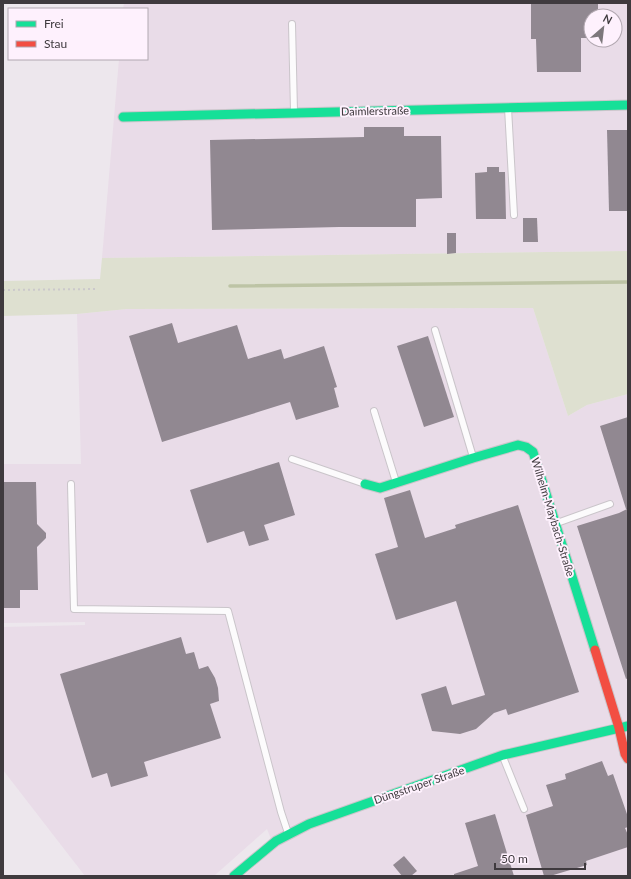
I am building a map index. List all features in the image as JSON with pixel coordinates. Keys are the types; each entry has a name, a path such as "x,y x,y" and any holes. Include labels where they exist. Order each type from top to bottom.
{"street":[{"name":"Daimlerstraße","path":"123,117 628,105"},
{"name":"Wilhelm-Maybach-Straße","path":"365,484 380,488 518,445 526,447 533,452 623,727"},
{"name":"Düngstruper Straße","path":"234,876 276,841 316,822 503,755 623,727"},
{"path":"623,727 625,754 628,759"}],"lane":[{"path":"292,24 294,113"},
{"path":"508,108 514,215"},
{"path":"434,330 473,458"},
{"path":"374,411 396,483"},
{"path":"292,459 365,484"},
{"path":"71,484 74,609 228,611 288,835"},
{"path":"555,523 610,504"},
{"path":"503,755 524,809"}],"path":[{"path":"3,290 98,289"}],"shaded area":[{"path":"124,3 628,3 628,251 102,258 119,60 148,60 148,8 123,8"},
{"path":"533,308 568,416 587,405 628,394 628,876 244,876 275,849 267,829 214,876 85,876 3,770 3,627 85,625 85,622 3,623 3,464 81,464 77,314 127,309"}],"green space":[{"path":"628,251 628,394 587,405 568,416 533,308 127,309 77,314 3,316 3,281 100,279 102,258"}],"building":[{"path":"531,3 598,3 598,8 583,8 581,72 537,72 536,39 531,39"},
{"path":"364,127 404,127 404,136 441,136 442,198 416,199 416,227 212,230 210,140 364,137"},
{"path":"607,130 628,130 628,211 609,211"},
{"path":"487,167 499,167 499,172 505,172 506,219 476,219 475,173 487,172"},
{"path":"523,218 537,218 538,242 523,242"},
{"path":"447,233 456,233 456,253 447,254"},
{"path":"172,323 178,343 237,325 248,359 281,349 284,359 324,346 337,387 334,388 339,407 296,420 290,402 162,442 129,336"},
{"path":"428,336 454,417 424,427 397,346"},
{"path":"628,417 628,678 626,679 577,526 619,513 627,509 600,426"},
{"path":"279,462 295,515 264,525 269,540 249,546 244,531 207,543 190,490"},
{"path":"3,482 36,482 37,524 46,533 46,538 37,547 38,590 20,590 20,608 3,608"},
{"path":"410,490 425,538 456,528 455,525 518,505 579,692 508,715 506,709 494,713 476,729 460,734 432,731 421,694 446,686 452,705 485,695 456,601 396,620 375,554 398,547 384,498"},
{"path":"181,637 186,654 194,652 199,669 208,666 215,678 218,688 219,701 210,704 221,738 144,762 148,776 111,787 107,773 92,778 60,674"},
{"path":"602,761 608,776 613,774 628,817 628,827 625,828 628,835 628,847 586,861 587,865 550,876 544,876 526,815 553,806 546,785 566,779 565,774"},
{"path":"495,814 514,876 454,876 454,874 478,866 465,823"},
{"path":"404,856 417,871 411,876 402,876 393,865"}],"waterway":[{"path":"230,286 628,282"}],"traffic: fast":[{"path":"123,117 628,105"},
{"path":"365,484 380,488 518,445 526,447 533,452 595,650"},
{"path":"234,876 276,841 309,824 503,755 628,726"}],"traffic: jam":[{"path":"595,650 619,728 625,754 628,759"}]}
